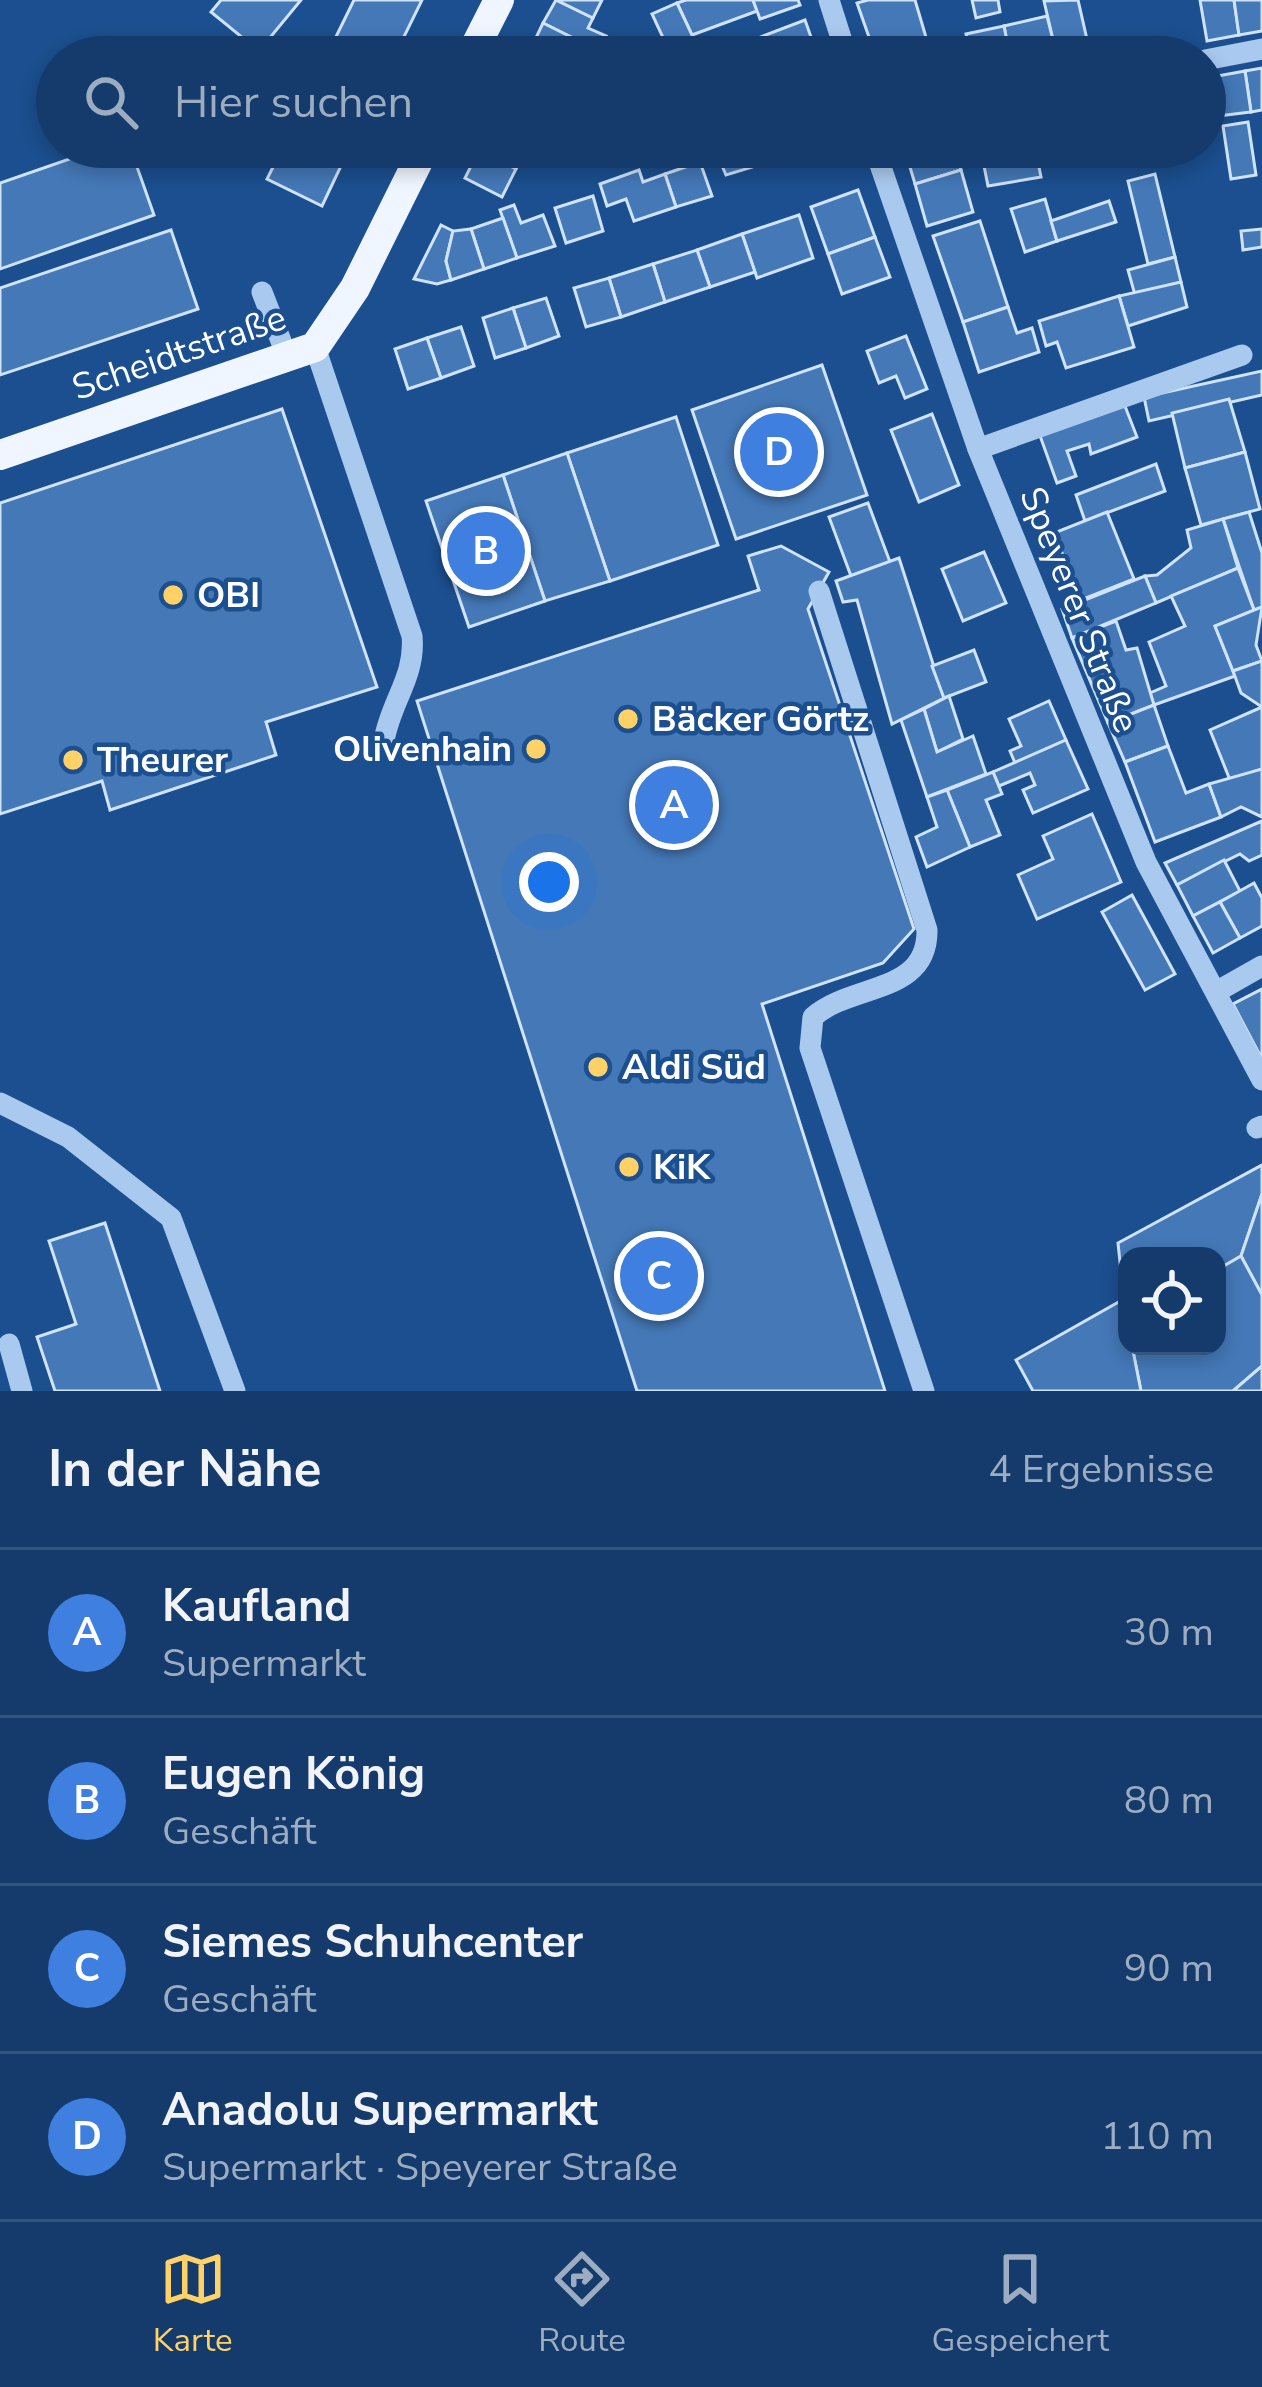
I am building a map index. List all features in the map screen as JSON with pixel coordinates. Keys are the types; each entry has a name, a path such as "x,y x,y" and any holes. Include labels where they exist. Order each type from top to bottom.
{"main road":[{"path":"481,36 499,0"},
{"name":"Scheidtstraße","path":"1,448 302,353 355,288 415,168"}],"street":[{"path":"829,0 840,36"},
{"path":"1226,56 1262,49"},
{"name":"Speyerer Straße","path":"881,168 978,449 1146,862 1262,1080"},
{"path":"262,292 302,353 412,636 414,658 387,718 384,741"},
{"path":"978,449 1242,355"},
{"path":"819,591 926,930 927,949 906,976 827,1004 813,1017 810,1048 924,1391"},
{"path":"1216,992 1262,966"},
{"path":"0,1103 68,1137 171,1218 235,1391"},
{"path":"9,1344 22,1391"}],"building":[{"path":"221,0 301,0 271,36 241,36 211,12"},
{"path":"354,0 422,0 404,36 336,36"},
{"path":"556,0 593,18 588,28 606,36 569,36 543,23"},
{"path":"556,0 602,0 593,18"},
{"path":"753,0 757,11 692,35 677,3"},
{"path":"753,0 798,0 800,5 760,19"},
{"path":"915,0 926,36 869,36 857,3"},
{"path":"972,0 998,0 1000,12 976,18"},
{"path":"1078,0 1086,36 1052,36 1044,1"},
{"path":"1200,0 1234,0 1239,35 1206,36"},
{"path":"1234,0 1262,0 1262,31 1239,35"},
{"path":"677,3 692,36 662,36 652,14"},
{"path":"1047,16 1052,36 1006,36 1004,26"},
{"path":"805,20 811,36 763,36"},
{"path":"543,23 569,36 537,36"},
{"path":"1004,26 1006,36 966,36"},
{"path":"1262,68 1262,110 1251,112 1245,71"},
{"path":"1245,71 1251,112 1226,115 1226,74"},
{"path":"1248,122 1256,175 1231,179 1226,126"},
{"path":"43,168 137,168 154,215 0,269 0,183"},
{"path":"272,168 340,168 322,206 267,179"},
{"path":"470,168 516,169 502,197 465,178"},
{"path":"702,168 712,196 676,207 665,174"},
{"path":"723,168 749,168 726,175"},
{"path":"910,168 961,170 915,184"},
{"path":"984,168 1039,168 1041,177 988,186"},
{"path":"639,170 643,182 665,174 676,207 634,221 626,199 607,206 600,184"},
{"path":"961,170 973,212 927,226 915,184"},
{"path":"1155,174 1175,257 1148,264 1128,181"},
{"path":"858,190 875,237 828,254 811,207"},
{"path":"593,196 603,231 566,243 555,208"},
{"path":"1045,199 1057,241 1025,252 1011,209"},
{"path":"1109,201 1116,222 1057,241 1051,221"},
{"path":"514,205 521,223 543,215 555,246 517,258 500,210"},
{"path":"799,215 813,258 757,278 742,234"},
{"path":"503,218 517,258 484,269 471,229"},
{"path":"980,221 1008,307 963,322 933,236"},
{"path":"441,225 453,231 446,261 451,280 437,284 414,279"},
{"path":"471,229 484,269 451,280 446,261 453,231"},
{"path":"1262,229 1262,247 1243,250 1241,231"},
{"path":"171,230 198,309 0,375 0,288"},
{"path":"742,234 755,272 710,287 697,250"},
{"path":"875,237 890,277 842,294 828,254"},
{"path":"697,250 710,287 665,302 653,264"},
{"path":"1175,257 1181,282 1135,295 1128,270"},
{"path":"653,264 665,302 621,317 609,278"},
{"path":"609,278 621,317 586,327 574,288"},
{"path":"1181,282 1187,307 1128,326 1119,296"},
{"path":"1119,296 1134,347 1066,368 1057,342 1046,346 1039,321"},
{"path":"546,298 559,336 526,348 513,308"},
{"path":"1008,307 1017,333 1032,328 1039,352 979,372 963,322"},
{"path":"513,308 526,348 495,358 483,318"},
{"path":"461,327 474,366 441,378 427,338"},
{"path":"906,336 927,389 905,398 896,376 879,383 867,351"},
{"path":"427,338 441,378 408,389 395,349"},
{"path":"822,365 867,495 736,539 692,410"},
{"path":"1262,371 1262,395 1149,421 1144,397"},
{"path":"1229,399 1245,452 1185,468 1172,413"},
{"path":"1123,401 1137,437 1091,454 1089,444 1067,451 1076,476 1057,483 1039,433"},
{"name":"OBI","path":"282,409 377,687 266,722 276,755 110,810 102,781 0,814 0,503"},
{"path":"932,414 959,485 919,502 891,430"},
{"path":"676,417 718,545 610,581 567,453"},
{"path":"1245,452 1260,509 1201,525 1185,468"},
{"path":"567,453 610,581 545,601 503,475"},
{"path":"1156,464 1165,491 1085,521 1076,495"},
{"path":"503,475 545,601 469,627 426,501"},
{"path":"868,503 890,562 851,576 829,517"},
{"path":"1107,512 1134,579 1081,600 1054,533"},
{"path":"1249,512 1262,553 1262,607 1254,610 1223,519"},
{"path":"1223,519 1238,568 1156,603 1145,576 1157,575 1191,548 1187,530"},
{"path":"781,546 829,572 808,609 914,929 883,963 762,1004 885,1391 637,1391 417,701 759,590 748,556"},
{"path":"984,552 1006,603 963,621 942,569"},
{"path":"899,558 944,698 892,724 857,600 843,602 836,581"},
{"path":"1238,568 1254,610 1215,626 1235,676 1154,705 1150,693 1166,686 1149,642 1185,626 1171,596"},
{"path":"1145,576 1156,603 1072,638 1062,609"},
{"path":"1262,607 1256,645 1262,661 1233,671 1215,626"},
{"path":"1116,621 1126,650 1137,648 1154,705 1108,723 1072,638"},
{"path":"974,650 986,682 944,698 932,666"},
{"path":"1262,661 1262,707 1241,693 1233,671"},
{"path":"949,696 963,739 937,752 924,709"},
{"path":"1049,701 1066,740 1015,763 1010,751 1021,746 1009,719"},
{"path":"1154,705 1168,746 1125,762 1108,723"},
{"path":"1262,707 1262,769 1230,780 1210,730"},
{"path":"924,709 937,752 973,736 986,774 927,797 901,720"},
{"path":"1066,740 1088,789 1033,813 1023,790 1035,785 1030,773 999,786 993,772"},
{"path":"1168,746 1186,793 1209,784 1221,817 1155,842 1125,762"},
{"path":"1262,769 1262,817 1241,807 1221,817 1209,784"},
{"path":"993,772 1002,794 986,800 1000,835 970,847 947,790"},
{"path":"947,790 970,847 927,867 916,837 937,827 927,797"},
{"path":"1092,814 1121,882 1037,919 1018,875 1053,859 1043,836"},
{"path":"1262,821 1262,855 1249,861 1240,854 1177,885 1165,863"},
{"path":"1224,860 1240,891 1193,916 1177,885"},
{"path":"1254,883 1262,898 1262,926 1240,938 1220,902"},
{"path":"1132,895 1175,974 1145,990 1102,912"},
{"path":"1220,902 1240,938 1213,953 1193,916"},
{"path":"1262,989 1262,1059 1233,1004"},
{"path":"1262,1165 1262,1194 1241,1256 1226,1265 1226,1247 1118,1247 1118,1243"},
{"path":"1262,1194 1262,1295 1241,1256"},
{"path":"105,1223 160,1391 55,1391 37,1337 76,1324 49,1241"},
{"path":"1241,1256 1262,1295 1262,1366 1233,1391 1141,1391 1134,1355 1226,1355 1226,1265"},
{"path":"1118,1302 1118,1355 1134,1355 1141,1391 1033,1391 1016,1360"},
{"path":"1262,1366 1262,1391 1233,1391"}],"place":[{"name":"Anadolu Supermarkt","path":"779,452"},
{"name":"Eugen König","path":"486,551"},
{"name":"OBI","path":"173,595"},
{"name":"Bäcker Görtz","path":"628,719"},
{"name":"Olivenhain","path":"536,749"},
{"name":"Theurer","path":"73,760"},
{"name":"Kaufland","path":"674,805"},
{"name":"Aldi Süd","path":"598,1067"},
{"name":"KiK","path":"629,1167"},
{"name":"Siemes Schuhcenter","path":"659,1276"}]}
